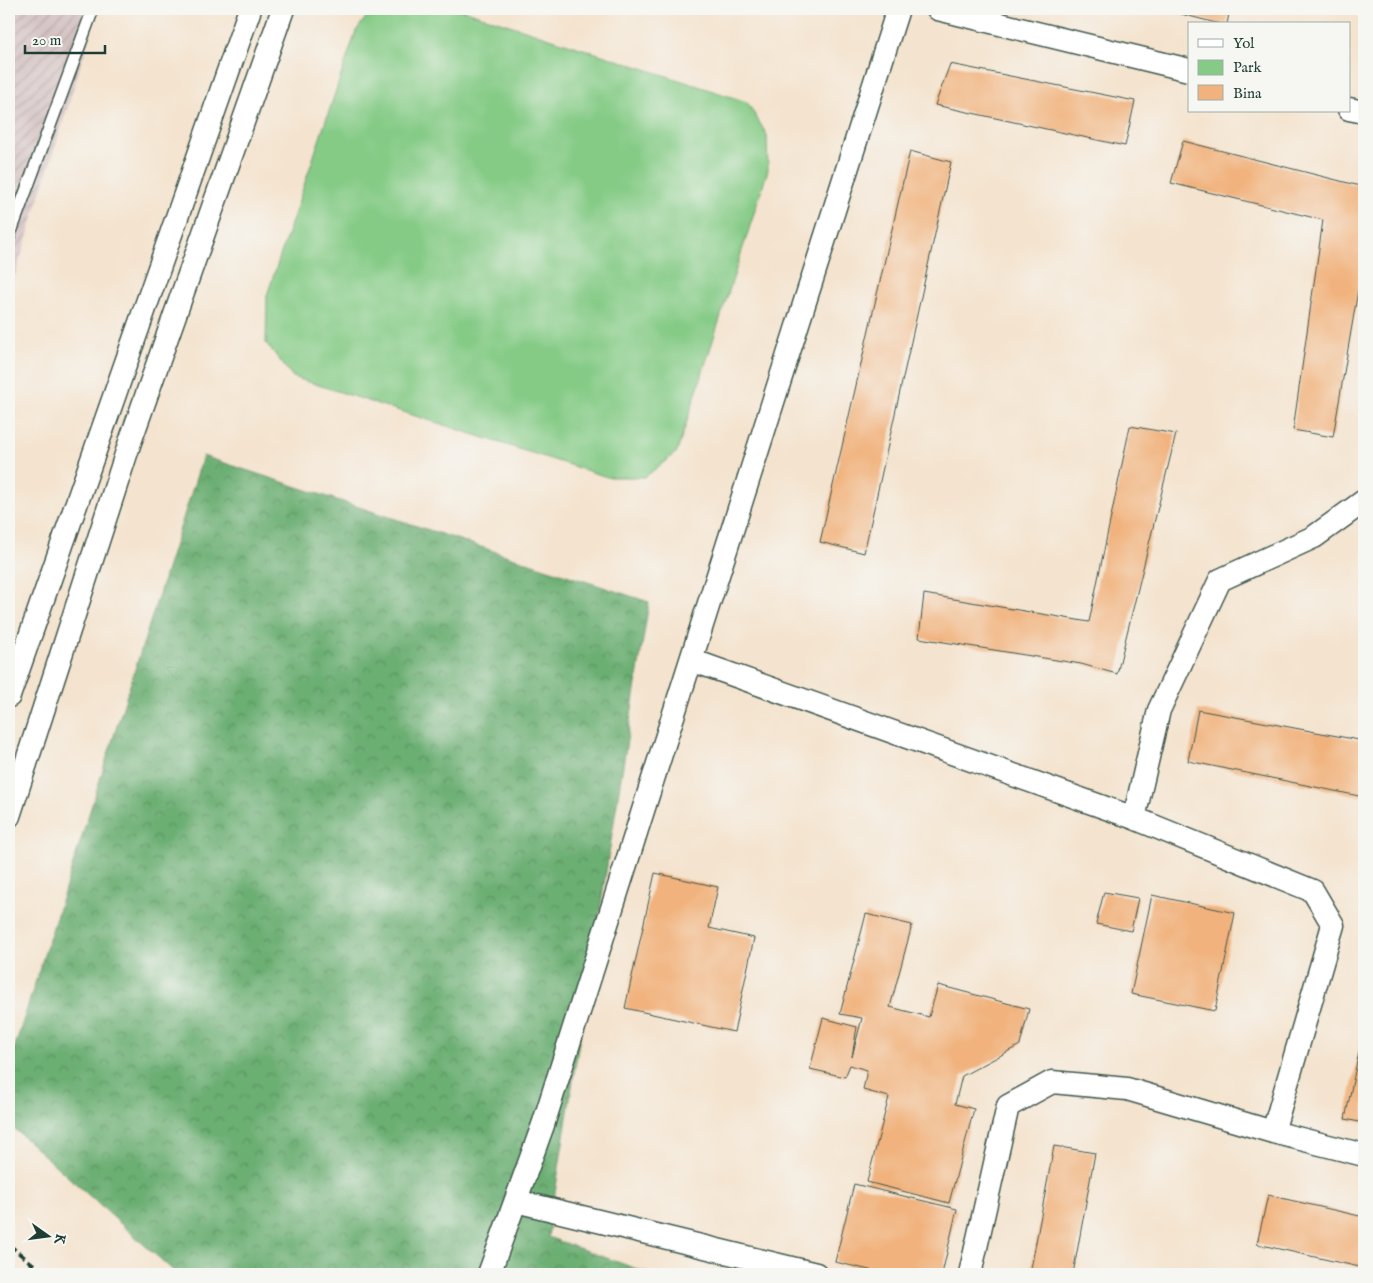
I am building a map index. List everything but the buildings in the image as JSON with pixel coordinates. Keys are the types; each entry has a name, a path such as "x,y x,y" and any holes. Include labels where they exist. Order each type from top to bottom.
{"street":[{"path":"9,696 250,9"},
{"path":"9,816 130,442 283,9"},
{"path":"489,1274 543,1125 898,9"},
{"path":"938,9 1188,70"},
{"path":"1350,109 1364,112"},
{"path":"1134,818 1159,710 1220,580 1314,537 1364,501"},
{"path":"692,660 1134,818 1314,891 1334,925 1272,1132"},
{"path":"970,1274 1008,1106 1052,1082 1127,1090 1272,1132 1364,1155"},
{"path":"516,1200 816,1274"}],"lane":[{"path":"9,237 93,9"}],"shaded area":[{"path":"9,9 98,9 9,295"}],"green space":[{"path":"372,9 460,9 747,102 767,135 768,170 677,452 645,477 607,477 293,377 266,343 267,295 356,31"},
{"path":"203,456 649,602 548,1237 651,1274 177,1274 9,1124 9,1065"}],"railway":[{"path":"9,1245 45,1274"},
{"path":"9,1265 20,1274"}]}
